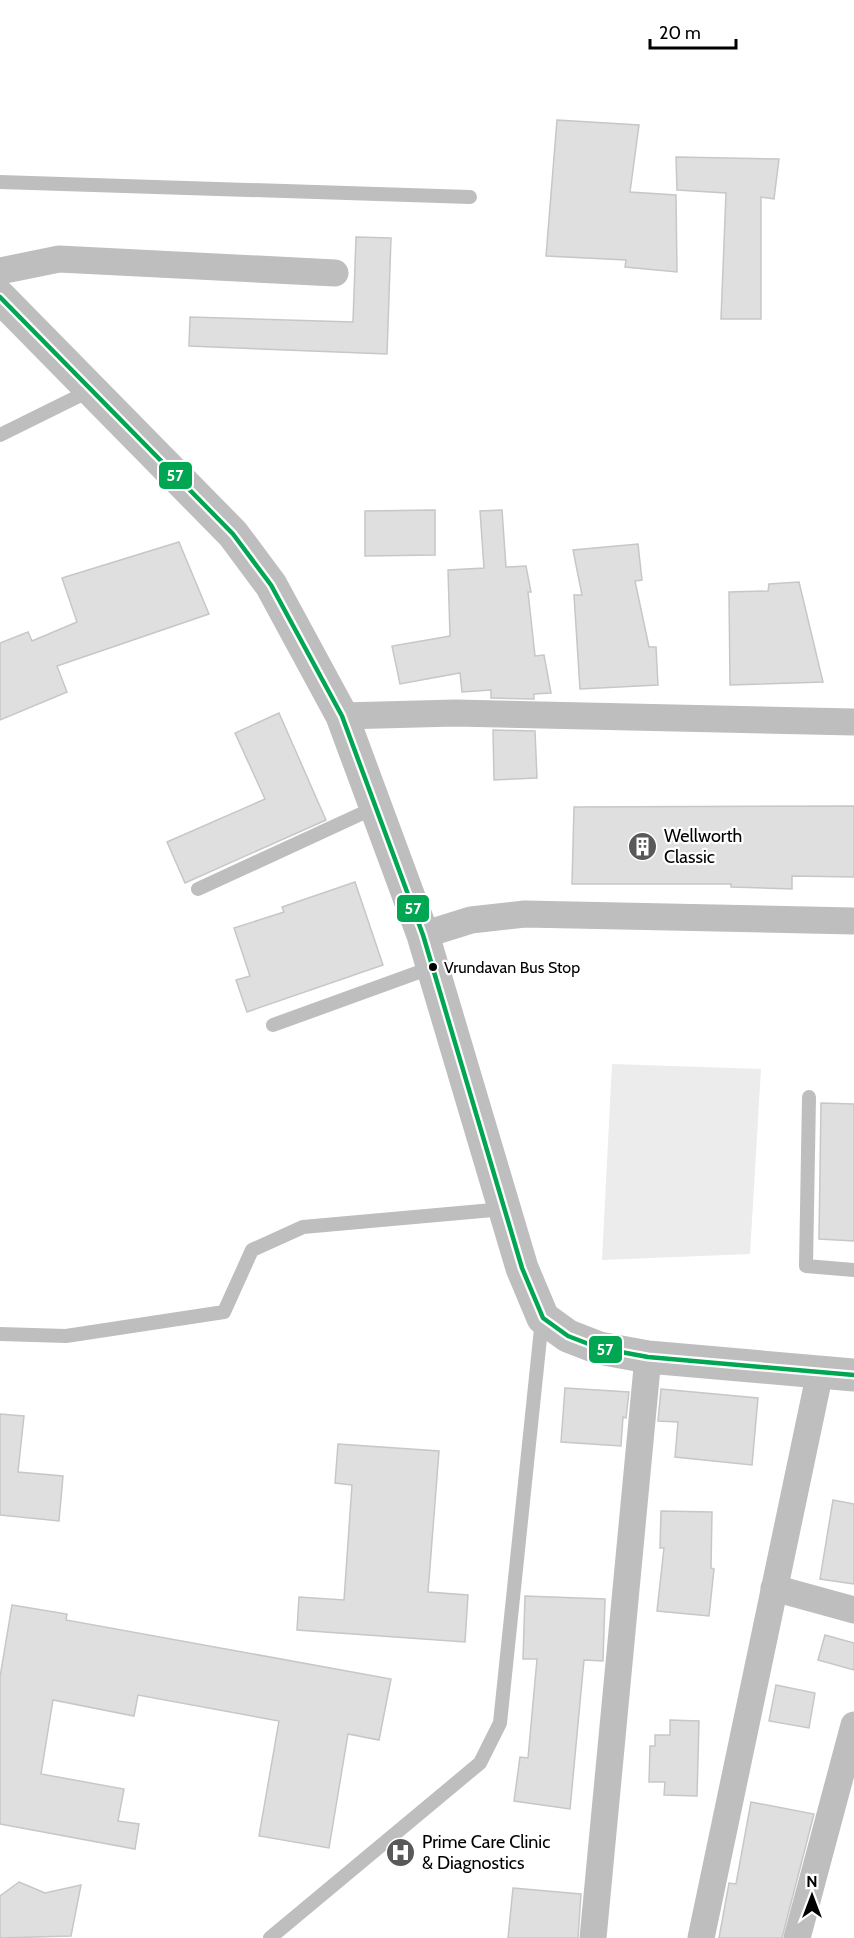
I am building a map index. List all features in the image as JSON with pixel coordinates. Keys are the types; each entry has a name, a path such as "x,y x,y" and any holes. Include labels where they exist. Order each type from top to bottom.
{"street":[{"path":"0,271 59,259 335,273"},
{"path":"0,297 233,534 271,585 342,716 423,935 522,1268 543,1318 568,1336 599,1348 648,1356 854,1375"},
{"path":"342,716 456,713 854,722"},
{"path":"423,935 471,920 525,914 854,921"},
{"path":"593,1938 648,1356"},
{"path":"701,1938 820,1372"},
{"path":"774,1588 854,1610"},
{"path":"797,1938 854,1725"}],"lane":[{"path":"0,182 470,197"},
{"path":"0,435 91,390"},
{"path":"198,890 376,807"},
{"path":"273,1025 433,967"},
{"path":"809,1097 806,1266 854,1270"},
{"path":"0,1334 66,1336 224,1312 252,1250 303,1227 504,1209"},
{"path":"270,1938 480,1763 500,1723 543,1318"}],"shaded area":[{"path":"612,1064 761,1069 750,1254 602,1260"}],"building":[{"path":"557,120 639,125 630,192 676,195 677,272 625,267 626,260 546,256"},
{"path":"676,157 779,159 774,199 761,197 761,319 721,319 726,193 677,190"},
{"path":"356,237 391,238 387,354 189,346 190,317 353,322"},
{"path":"435,510 435,555 365,556 365,511"},
{"path":"502,510 506,567 526,566 531,592 528,592 535,656 544,655 551,693 534,694 534,699 491,698 491,690 462,692 460,673 400,684 392,646 450,636 448,570 484,568 480,511"},
{"path":"179,542 209,614 57,666 67,692 0,720 0,643 28,632 32,641 77,622 62,578"},
{"path":"638,544 642,580 635,581 649,647 656,647 658,685 580,689 574,595 582,595 573,550"},
{"path":"799,582 823,682 730,685 729,592 768,591 769,584"},
{"path":"279,713 326,820 185,883 167,842 265,799 235,733"},
{"path":"493,730 535,731 537,778 494,780"},
{"path":"854,806 854,877 792,876 792,889 731,887 731,884 572,884 574,807"},
{"path":"355,882 383,965 247,1012 236,980 250,976 234,928 284,912 282,907"},
{"path":"821,1103 854,1104 854,1241 819,1239"},
{"path":"565,1388 629,1392 626,1418 623,1417 621,1446 561,1442"},
{"path":"661,1389 758,1398 752,1465 675,1457 678,1422 658,1421"},
{"path":"0,1414 24,1416 18,1472 63,1476 59,1521 0,1515"},
{"path":"338,1444 439,1451 428,1592 468,1595 465,1642 297,1630 299,1597 344,1600 352,1485 335,1483"},
{"path":"833,1500 854,1504 854,1584 820,1579"},
{"path":"661,1511 712,1512 711,1568 714,1569 709,1616 657,1611 664,1548 660,1548"},
{"path":"525,1596 605,1599 603,1661 584,1660 570,1809 514,1801 520,1757 528,1758 537,1659 523,1659"},
{"path":"12,1605 67,1614 66,1620 391,1679 379,1740 348,1734 329,1848 259,1836 279,1721 138,1695 134,1716 53,1700 41,1774 124,1789 118,1821 139,1824 135,1849 0,1824 0,1677"},
{"path":"825,1635 854,1643 854,1670 818,1660"},
{"path":"776,1685 815,1693 809,1728 769,1721"},
{"path":"670,1720 699,1721 697,1796 664,1795 665,1782 649,1782 650,1746 655,1746 655,1735 670,1735"},
{"path":"751,1802 814,1814 782,1938 719,1938 729,1883 736,1884"},
{"path":"19,1882 45,1893 81,1885 71,1936 0,1938 0,1896"},
{"path":"513,1888 581,1894 578,1938 508,1938"}],"transit line":[{"name":"57","path":"0,297 233,534 271,585 342,716 423,935 522,1268 543,1318 568,1336 599,1348 648,1357 854,1375"}],"place":[{"name":"Wellworth Classic","path":"643,846"},
{"name":"Vrundavan Bus Stop","path":"433,967"},
{"name":"Prime Care Clinic & Diagnostics","path":"401,1852"}]}
